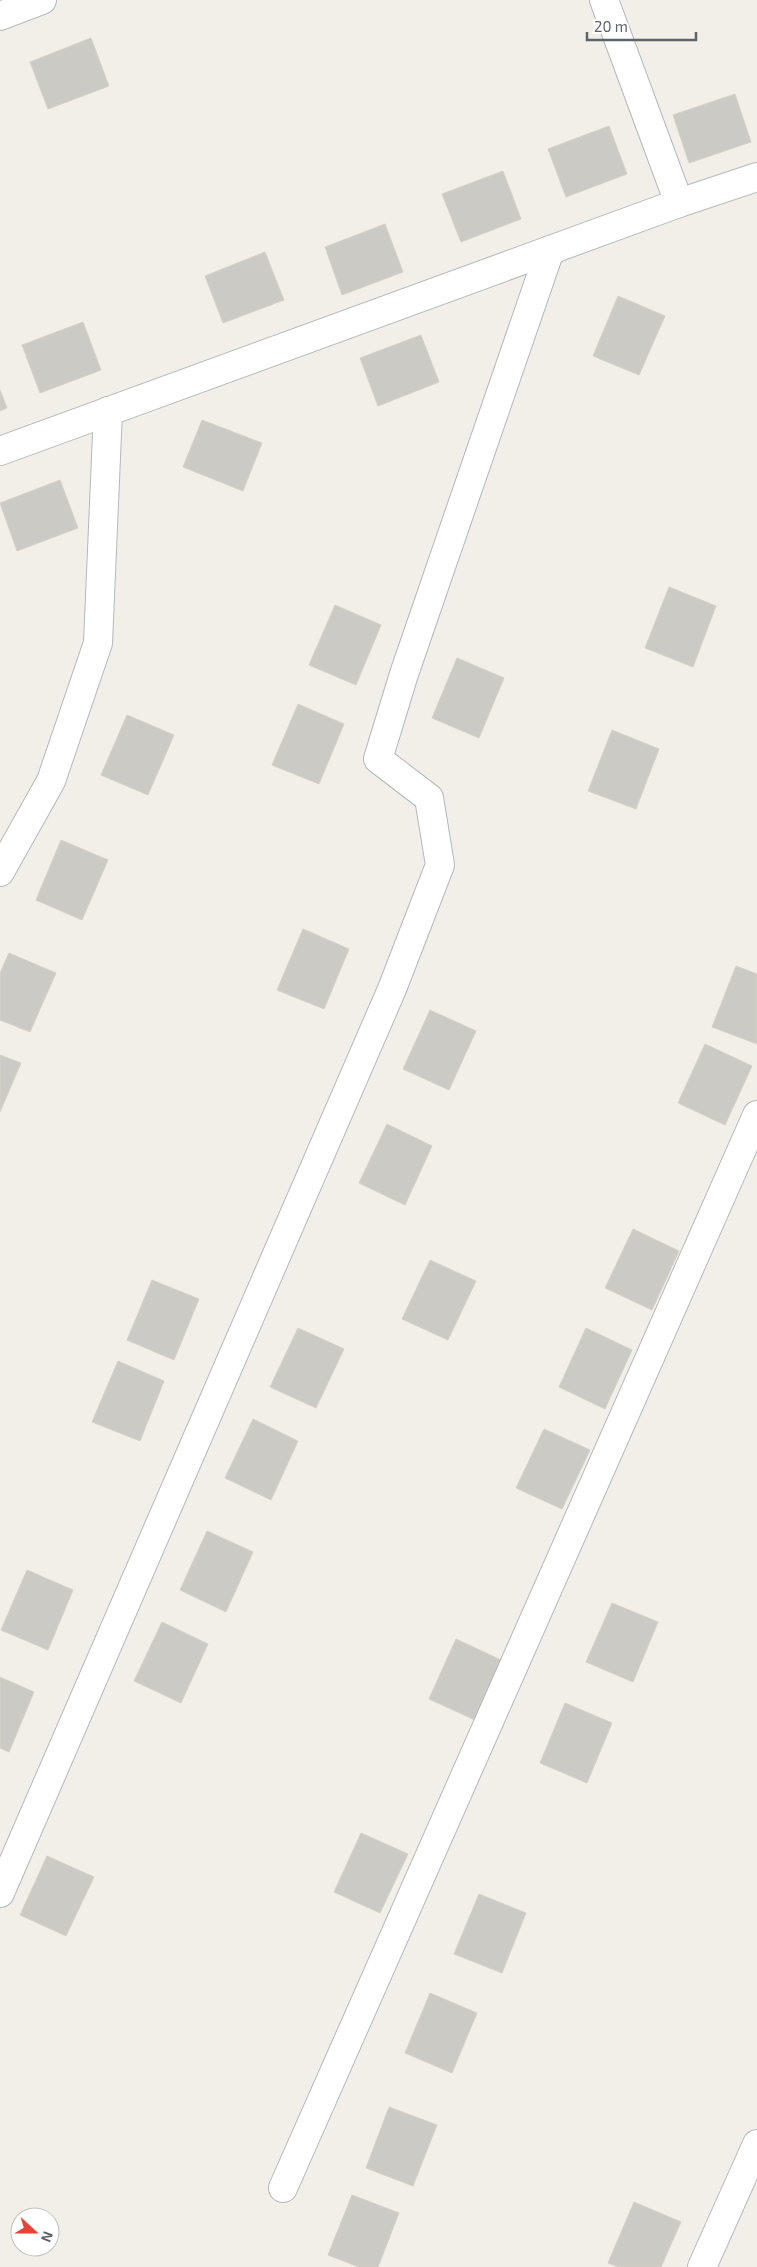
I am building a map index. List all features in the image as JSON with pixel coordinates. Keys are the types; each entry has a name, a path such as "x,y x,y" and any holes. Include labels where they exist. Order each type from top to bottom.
{"street":[{"path":"0,16 42,0"},
{"path":"604,0 679,202"},
{"path":"0,451 679,202 757,177"},
{"path":"0,1893 392,989 440,865 429,798 378,759 404,674 550,250"},
{"path":"0,872 51,781 98,643 108,411"},
{"path":"283,2188 757,1115"},
{"path":"702,2267 757,2144"}],"building":[{"path":"91,38 109,86 48,109 30,62"},
{"path":"735,94 751,142 689,163 673,115"},
{"path":"609,126 627,174 566,197 548,149"},
{"path":"503,171 521,219 461,242 442,194"},
{"path":"385,224 403,272 342,295 325,247"},
{"path":"265,252 284,300 223,323 205,276"},
{"path":"618,296 665,316 639,375 593,356"},
{"path":"83,322 101,370 40,393 22,345"},
{"path":"421,335 439,382 378,406 360,358"},
{"path":"0,390 7,408 0,411"},
{"path":"202,420 262,443 243,491 183,467"},
{"path":"60,480 78,528 17,551 0,503"},
{"path":"669,587 716,606 693,667 645,648"},
{"path":"335,605 381,625 356,685 309,665"},
{"path":"457,658 504,678 479,738 432,718"},
{"path":"298,704 344,724 319,784 272,765"},
{"path":"127,715 174,735 148,795 101,775"},
{"path":"612,730 659,749 636,809 588,791"},
{"path":"61,840 108,860 82,920 36,900"},
{"path":"303,929 349,949 324,1009 277,990"},
{"path":"9,953 56,973 30,1032 0,1020 0,973"},
{"path":"736,966 757,974 757,1044 712,1027"},
{"path":"430,1010 476,1031 449,1090 403,1069"},
{"path":"705,1044 752,1066 725,1125 678,1103"},
{"path":"0,1055 21,1063 0,1112"},
{"path":"387,1124 432,1146 405,1205 359,1183"},
{"path":"633,1229 679,1251 652,1310 605,1288"},
{"path":"430,1260 476,1281 448,1340 402,1319"},
{"path":"152,1280 199,1299 174,1360 127,1340"},
{"path":"298,1328 344,1349 316,1408 270,1387"},
{"path":"586,1328 632,1350 605,1409 559,1387"},
{"path":"118,1361 164,1381 140,1441 92,1422"},
{"path":"253,1419 298,1441 271,1500 225,1478"},
{"path":"544,1429 590,1450 562,1509 516,1488"},
{"path":"207,1531 253,1552 226,1612 180,1590"},
{"path":"27,1570 73,1590 48,1650 1,1630"},
{"path":"612,1603 658,1622 633,1682 586,1662"},
{"path":"162,1622 208,1644 181,1703 134,1681"},
{"path":"456,1639 503,1661 475,1720 429,1699"},
{"path":"0,1677 34,1692 9,1752 0,1748"},
{"path":"565,1703 612,1723 587,1783 540,1763"},
{"path":"361,1833 408,1854 380,1913 334,1892"},
{"path":"47,1856 94,1877 66,1936 20,1915"},
{"path":"479,1894 526,1913 502,1973 454,1954"},
{"path":"430,1993 477,2013 452,2073 405,2053"},
{"path":"389,2107 437,2125 413,2186 366,2168"},
{"path":"352,2195 399,2213 378,2267 359,2267 328,2255"},
{"path":"634,2202 681,2222 661,2267 619,2267 608,2263"}]}
